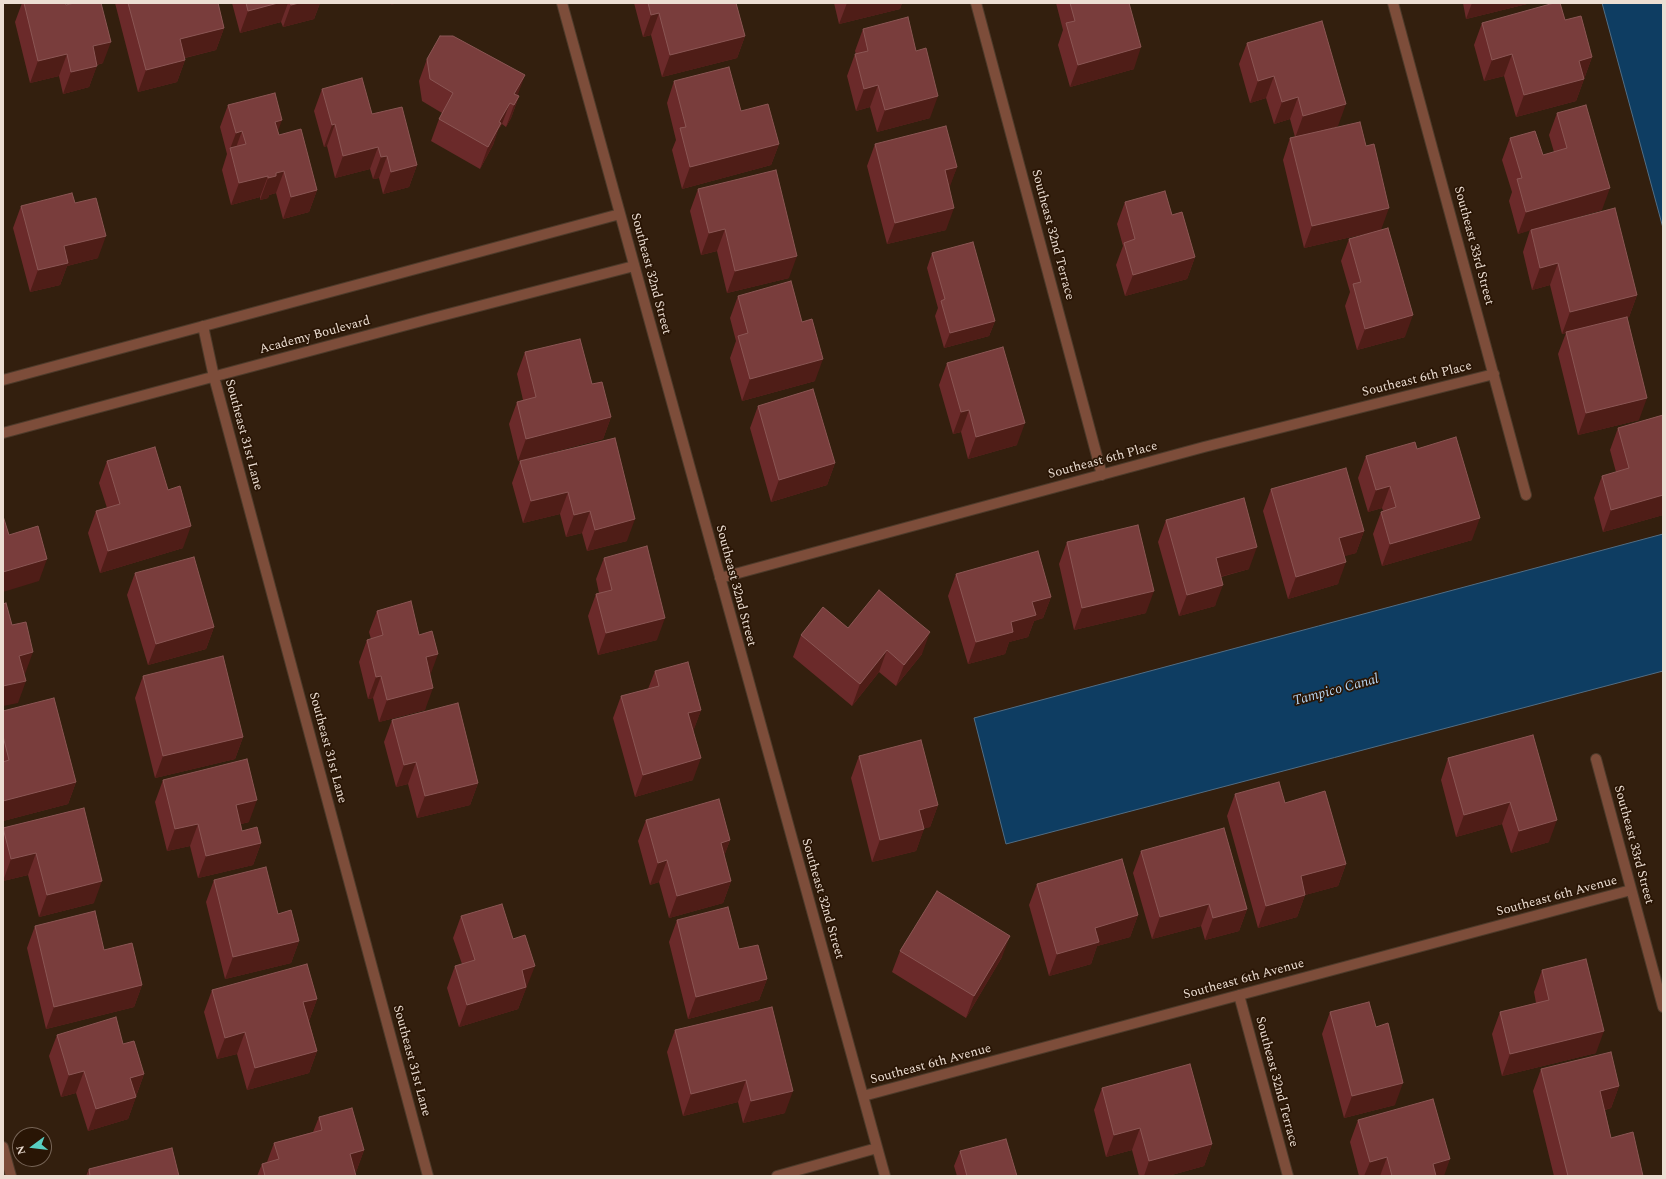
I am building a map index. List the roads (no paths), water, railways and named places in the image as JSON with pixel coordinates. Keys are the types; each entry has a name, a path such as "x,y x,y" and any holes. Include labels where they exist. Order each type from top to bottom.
{"street":[{"name":"Southeast 32nd Street","path":"562,3 885,1176"},
{"name":"Southeast 32nd Terrace","path":"976,3 1102,475"},
{"name":"Southeast 33rd Street","path":"1393,3 1526,495"},
{"path":"3,380 620,214"},
{"name":"Academy Boulevard","path":"3,433 634,266"},
{"name":"Southeast 31st Lane","path":"203,326 214,377 428,1176"},
{"name":"Southeast 6th Place","path":"720,578 1204,447 1494,374"},
{"name":"Southeast 33rd Street","path":"1596,759 1663,1007"},
{"name":"Southeast 6th Avenue","path":"863,1096 1631,890"},
{"name":"Southeast 32nd Terrace","path":"1239,995 1288,1176"},
{"path":"3,1147 11,1176"},
{"path":"777,1176 878,1148"}],"water":[{"path":"1602,3 1663,3 1663,228"},
{"name":"Tampico Canal","path":"1663,534 1663,671 1006,844 974,718"}]}
